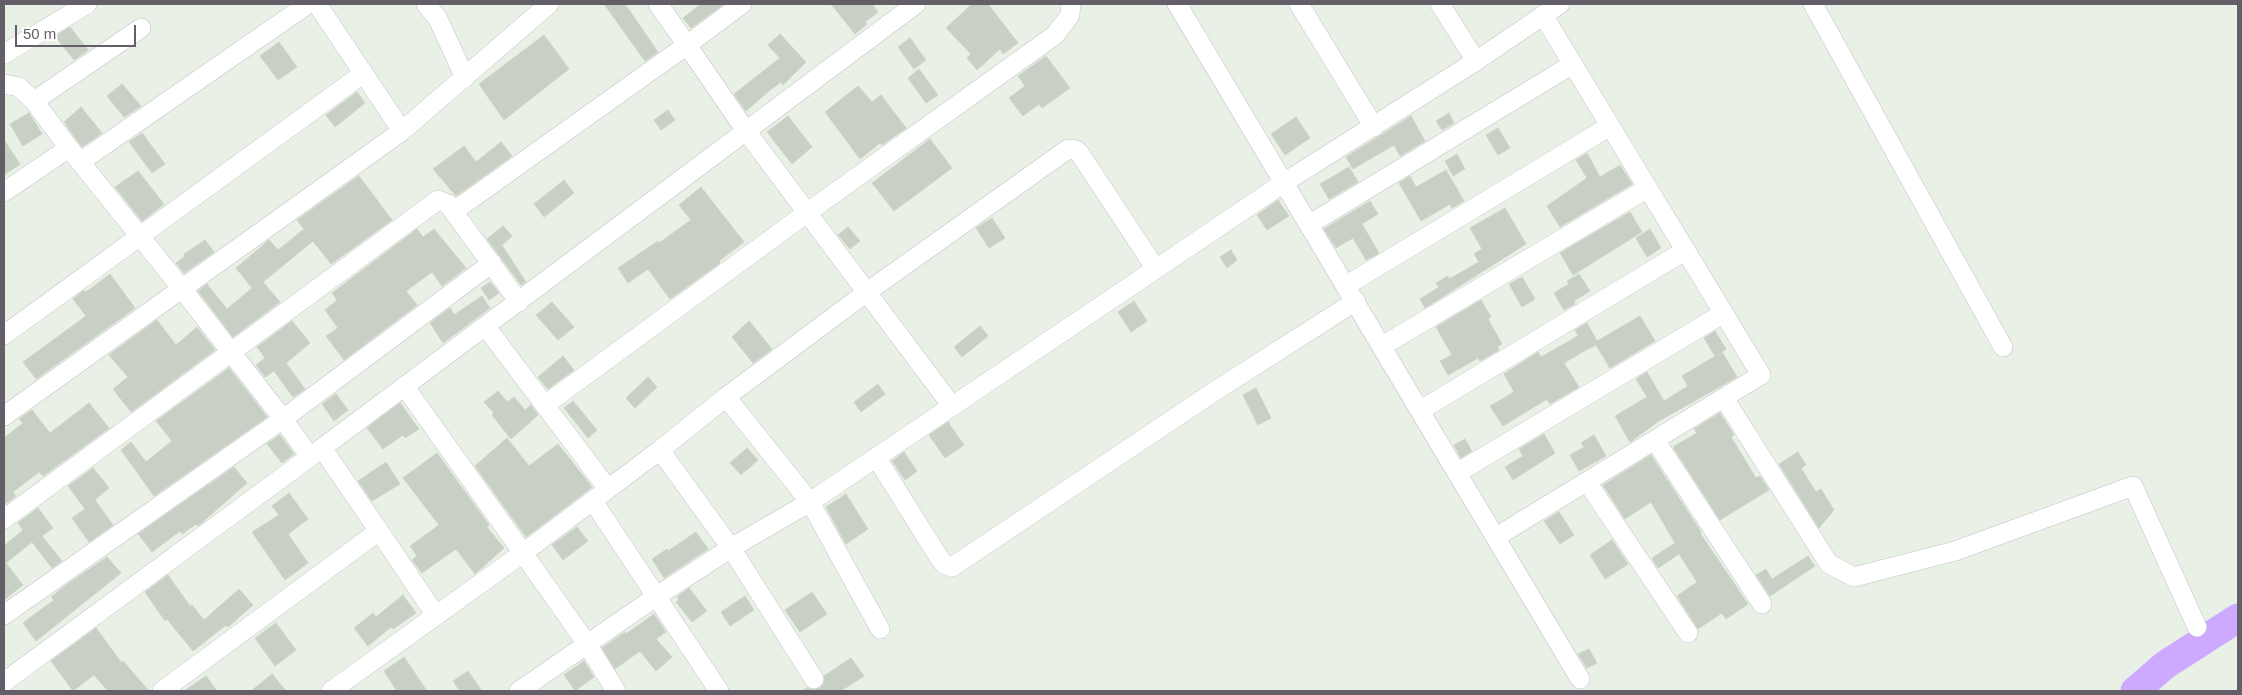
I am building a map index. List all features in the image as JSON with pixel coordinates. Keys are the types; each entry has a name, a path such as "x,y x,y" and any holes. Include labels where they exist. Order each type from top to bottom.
{"street":[{"path":"4,54 87,4"},
{"path":"4,192 74,155 308,4"},
{"path":"317,4 402,131"},
{"path":"426,4 438,19 465,78"},
{"path":"4,416 183,290 402,131 548,4"},
{"path":"658,4 746,131 952,406"},
{"path":"454,211 742,4"},
{"path":"4,682 486,327 916,4"},
{"path":"545,405 808,212 1055,35 1070,15 1071,4"},
{"path":"1177,4 1282,184 1310,224 1580,679"},
{"path":"1299,4 1374,127"},
{"path":"1440,4 1476,61"},
{"path":"519,691 657,596 731,548 810,502 1282,184 1476,61 1560,4"},
{"path":"1813,4 2003,347"},
{"path":"1496,537 1761,375 1543,16"},
{"path":"34,100 141,28"},
{"path":"1310,224 1573,64"},
{"path":"4,335 364,73"},
{"path":"4,84 19,87 34,100 74,155 183,290 283,419 316,453 378,531 435,614"},
{"path":"876,457 938,556 944,564 952,567 1215,392 1351,293 1610,126"},
{"path":"331,691 435,614 523,553 660,450 726,397 867,292 1064,151 1072,148 1084,159 1156,269"},
{"path":"1382,346 1648,188"},
{"path":"4,519 434,203 442,200 454,211 519,302"},
{"path":"1421,410 1686,250"},
{"path":"4,615 283,419 492,263"},
{"path":"1457,472 1724,313"},
{"path":"486,327 608,489"},
{"path":"405,387 587,644 616,691"},
{"path":"726,397 810,502 880,629"},
{"path":"1724,398 1829,564 1854,578 1954,551 2134,486 2197,627"},
{"path":"1655,440 1762,604"},
{"path":"660,450 731,548 814,679"},
{"path":"1587,482 1688,632"},
{"path":"593,500 719,691"},
{"path":"162,691 378,531"}],"building":[{"path":"604,4 625,4 658,52 645,61"},
{"path":"701,4 724,4 691,28 683,18"},
{"path":"831,4 872,4 878,12 865,22 867,24 855,34"},
{"path":"972,4 988,4 1018,43 1003,54 1000,49 977,70 967,58 971,54 946,28"},
{"path":"70,27 88,50 74,60 55,36"},
{"path":"780,34 806,62 783,85 781,82 746,111 734,94 780,58 768,45"},
{"path":"544,35 569,69 504,120 479,84"},
{"path":"910,38 926,60 914,69 898,47"},
{"path":"279,42 297,67 278,80 260,56"},
{"path":"1046,56 1070,88 1042,108 1039,104 1023,116 1009,98 1025,86 1018,76"},
{"path":"919,69 938,95 926,103 908,78"},
{"path":"122,84 141,106 124,117 107,96"},
{"path":"858,86 872,102 881,95 906,128 882,145 880,143 860,159 825,112"},
{"path":"357,92 365,103 335,127 326,115"},
{"path":"81,107 102,133 82,147 64,122"},
{"path":"668,110 675,120 661,130 654,120"},
{"path":"29,113 42,134 23,146 10,124"},
{"path":"1449,113 1454,123 1442,130 1436,121"},
{"path":"788,116 812,147 792,164 767,132"},
{"path":"1411,116 1425,141 1400,156 1394,145 1353,169 1346,157"},
{"path":"1296,117 1310,138 1285,155 1271,134"},
{"path":"1498,128 1510,148 1498,155 1486,135"},
{"path":"142,133 165,164 152,173 129,142"},
{"path":"930,139 952,168 894,211 872,183"},
{"path":"4,140 20,164 4,175"},
{"path":"501,142 512,156 456,196 433,169 464,146 476,162"},
{"path":"1587,153 1600,177 1620,165 1632,184 1560,227 1547,206 1587,178 1576,160"},
{"path":"1457,154 1465,169 1453,176 1445,161"},
{"path":"1349,167 1358,182 1329,199 1320,184"},
{"path":"1446,170 1464,201 1452,208 1450,204 1421,221 1399,183 1410,176 1416,187"},
{"path":"138,171 164,204 142,221 115,187"},
{"path":"359,176 392,220 331,264 313,241 263,282 280,302 233,337 198,291 207,284 227,309 252,288 236,268 269,240 278,250 304,229 297,220"},
{"path":"564,180 574,193 544,217 534,204"},
{"path":"701,187 744,242 719,261 720,263 670,299 648,269 628,283 618,268 658,241 659,243 691,220 679,205"},
{"path":"1278,200 1289,216 1267,230 1257,215"},
{"path":"1370,201 1378,214 1362,224 1379,253 1366,260 1353,238 1336,248 1324,229"},
{"path":"1505,208 1526,244 1425,308 1420,299 1439,287 1436,283 1448,276 1449,279 1479,262 1474,254 1482,249 1470,228"},
{"path":"1630,212 1642,232 1573,275 1560,253"},
{"path":"992,218 1005,238 989,248 976,228"},
{"path":"503,226 512,236 502,245 526,282 521,285 487,239"},
{"path":"848,227 860,241 850,249 838,235"},
{"path":"417,229 423,237 434,229 466,268 442,286 432,272 406,291 417,305 344,360 326,336 338,328 325,310 337,300 332,293"},
{"path":"1650,229 1661,248 1647,257 1636,238"},
{"path":"205,240 214,252 184,273 176,263 185,256 184,254"},
{"path":"1231,250 1237,260 1227,268 1220,257"},
{"path":"110,274 135,308 36,379 23,362 86,316 73,299"},
{"path":"1579,274 1590,291 1574,301 1575,304 1564,310 1554,293 1569,284 1567,281"},
{"path":"1522,277 1535,299 1522,307 1509,284"},
{"path":"490,282 499,293 489,300 481,288"},
{"path":"482,296 490,308 443,343 430,323 450,308 454,315"},
{"path":"1481,300 1491,317 1488,319 1502,344 1497,347 1499,350 1480,361 1478,358 1448,375 1440,361 1452,355 1436,327"},
{"path":"1134,301 1147,321 1131,332 1118,312"},
{"path":"552,302 574,327 558,340 536,315"},
{"path":"1640,316 1655,341 1610,368 1596,345 1586,350 1564,363 1579,387 1550,404 1547,399 1503,426 1490,406 1514,392 1504,374 1538,352 1541,357 1578,336 1575,330 1587,323 1597,341"},
{"path":"157,320 176,345 197,327 215,350 131,412 113,389 128,377 109,355"},
{"path":"292,321 310,343 286,363 305,389 293,397 274,371 265,377 256,365 265,358 257,347"},
{"path":"749,321 772,349 753,363 732,337"},
{"path":"980,326 988,336 962,357 954,347"},
{"path":"1715,331 1726,349 1715,356 1704,338"},
{"path":"1722,352 1737,377 1659,421 1630,442 1615,416 1647,397 1636,379 1647,372 1664,401 1688,386 1682,376"},
{"path":"563,356 574,370 548,389 538,377"},
{"path":"229,368 267,417 154,496 121,450 131,442 146,462 172,441 156,421"},
{"path":"648,377 657,387 635,408 626,398"},
{"path":"878,384 885,394 861,412 854,402"},
{"path":"1256,388 1271,418 1258,425 1243,395"},
{"path":"498,391 507,402 514,397 525,410 531,405 538,415 511,439 492,415 494,413 484,402"},
{"path":"336,394 348,410 334,421 322,404"},
{"path":"573,401 597,430 588,438 564,408"},
{"path":"89,403 109,428 43,476 39,472 13,492 16,496 5,504 4,438 23,423 19,419 32,410 50,433"},
{"path":"400,403 419,429 405,438 403,435 383,449 367,428"},
{"path":"1720,413 1734,435 1731,437 1756,478 1760,476 1769,490 1720,520 1673,447 1697,433 1694,429"},
{"path":"948,422 964,445 945,458 929,435"},
{"path":"1544,434 1555,453 1513,480 1505,467 1523,456 1519,449"},
{"path":"280,435 294,454 282,463 267,444"},
{"path":"1594,435 1606,456 1579,471 1570,455 1584,447 1581,443"},
{"path":"507,438 529,466 558,444 592,487 526,537 475,466"},
{"path":"1465,439 1472,451 1461,458 1454,445"},
{"path":"747,448 758,460 741,475 730,463"},
{"path":"904,452 917,471 905,480 892,461"},
{"path":"1798,452 1806,465 1801,468 1816,492 1821,489 1834,510 1819,528 1779,464"},
{"path":"437,453 489,525 487,527 504,548 475,574 456,549 422,573 412,560 417,556 410,546 439,525 403,478"},
{"path":"1651,455 1748,604 1726,619 1722,613 1698,629 1677,596 1697,582 1679,554 1658,568 1652,558 1675,543 1651,502 1625,519 1603,485"},
{"path":"386,462 400,484 372,501 358,481"},
{"path":"234,467 247,483 198,526 196,524 182,534 180,531 152,552 138,534"},
{"path":"93,468 109,488 95,500 113,525 89,542 72,518 85,509 68,486"},
{"path":"289,493 308,519 288,534 308,563 285,580 252,532 279,515 272,506"},
{"path":"846,494 868,529 846,544 826,507"},
{"path":"38,508 53,528 42,536 62,561 52,568 32,542 6,563 23,585 4,600 4,546 23,530 18,523"},
{"path":"1559,512 1574,535 1560,544 1544,521"},
{"path":"577,527 588,541 563,560 552,545"},
{"path":"696,532 708,549 664,578 652,559 667,549 668,551"},
{"path":"1612,540 1628,564 1605,579 1590,555"},
{"path":"1808,556 1815,566 1770,596 1756,575 1766,569 1772,579"},
{"path":"107,557 121,573 36,641 23,623 54,600 51,597 65,586"},
{"path":"168,575 190,606 192,605 204,620 239,589 253,605 228,627 226,625 193,651 167,619 165,621 145,592"},
{"path":"689,588 707,611 692,622 676,602 679,600 677,597"},
{"path":"812,592 827,614 800,632 785,610"},
{"path":"403,595 416,613 393,629 391,627 368,646 354,628 373,613 376,617"},
{"path":"745,596 754,610 730,626 721,612"},
{"path":"654,614 666,632 656,639 672,657 656,671 640,651 615,669 602,648"},
{"path":"276,623 296,650 275,666 255,638"},
{"path":"96,628 121,662 123,661 149,691 108,691 94,675 73,691 51,661"},
{"path":"1589,649 1597,663 1587,668 1578,654"},
{"path":"404,657 427,691 397,691 384,671"},
{"path":"851,658 864,676 841,691 802,691 807,688 814,690 820,688 824,684 824,676"},
{"path":"584,661 594,677 575,691 564,675"},
{"path":"468,671 482,691 460,691 453,681"},
{"path":"272,674 286,691 251,691"},
{"path":"206,676 217,691 184,691"}],"waterway":[{"path":"2135,691 2165,665 2238,618"}]}
